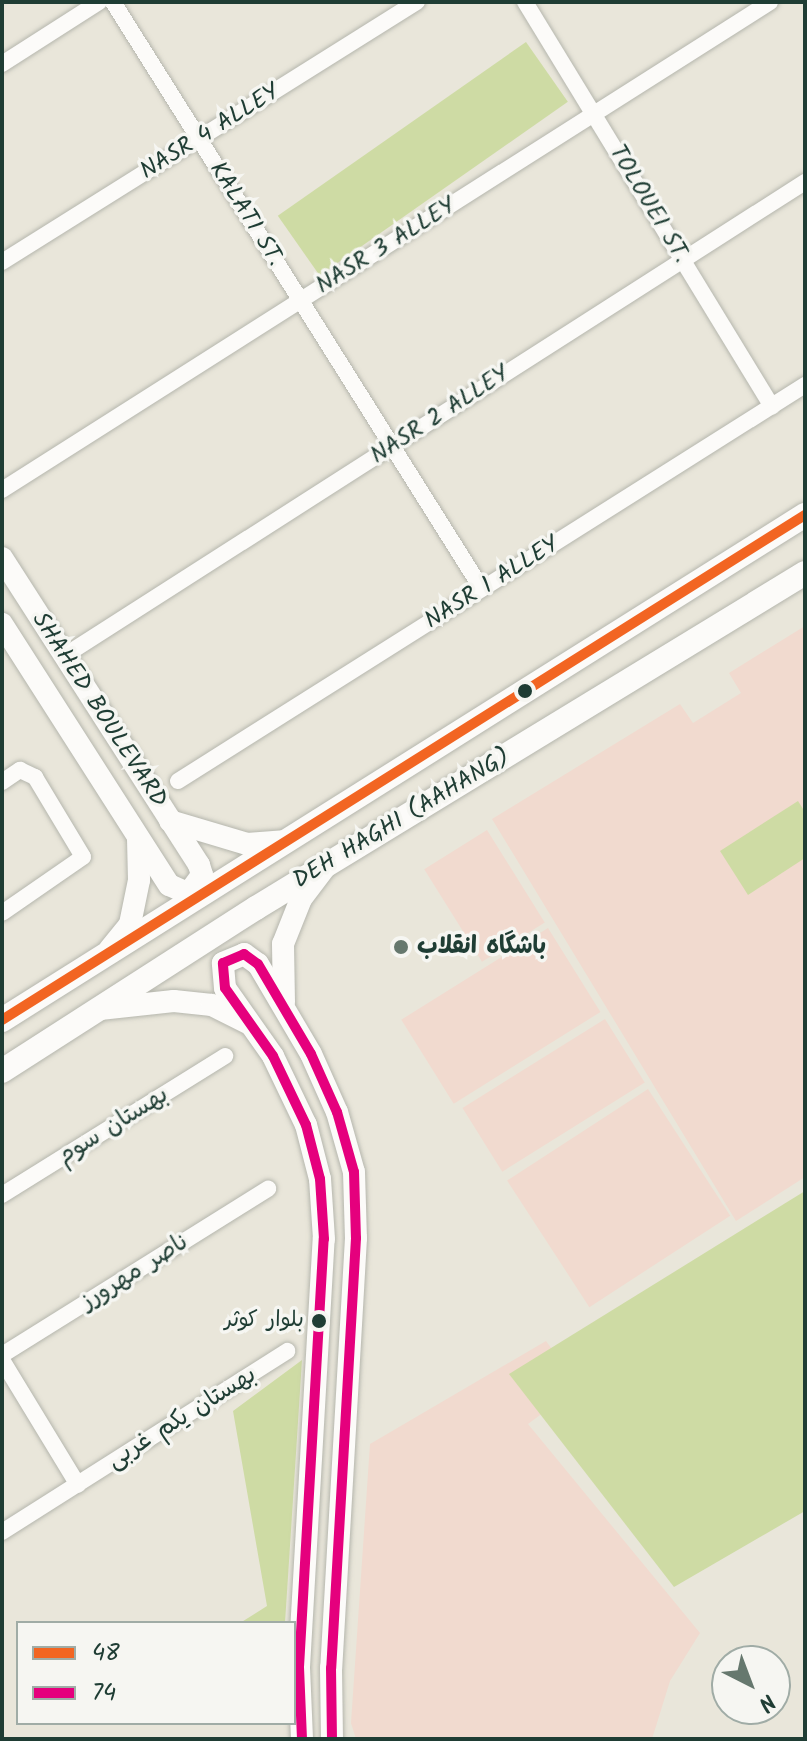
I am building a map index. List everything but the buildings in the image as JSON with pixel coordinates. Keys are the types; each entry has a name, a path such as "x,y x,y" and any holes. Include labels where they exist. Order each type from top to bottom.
{"main road":[{"name":"DEH HAGHI (AAHANG)","path":"2,1020 805,515"},
{"name":"SHAHED BOULEVARD","path":"2,558 199,865 202,875 192,889 185,892 169,885 5,634"},
{"name":"DEH HAGHI (AAHANG)","path":"2,1071 326,865 805,573"},
{"path":"170,821 247,844 287,841"},
{"path":"105,955 130,924 139,880 138,838"},
{"path":"284,1008 283,944 301,899 326,865"},
{"path":"302,1739 299,1667 323,1224 320,1179 306,1125 253,1026 225,988 221,972 232,955 254,958 284,1008 337,1112 354,1172 356,1238 331,1668 332,1739"},
{"path":"99,1009 174,1001 212,1005 253,1026"}],"street":[{"path":"2,64 99,2"},
{"name":"KALATI ST.","path":"113,2 482,589"},
{"name":"NASR 4 ALLEY","path":"2,262 417,2"},
{"name":"TOLOUEI ST.","path":"525,2 772,406"},
{"name":"NASR 3 ALLEY","path":"2,490 770,2"},
{"name":"NASR 2 ALLEY","path":"75,649 805,182"},
{"name":"NASR 1 ALLEY","path":"178,781 805,385"},
{"path":"2,782 28,770 83,857 2,913"},
{"name":"بهستان سوم","path":"2,1195 225,1056"},
{"name":"ناصر مهرورز","path":"2,1358 268,1189"},
{"name":"بهستان یکم غربی","path":"2,1532 287,1351"},
{"path":"2,1358 78,1485"}],"shaded area":[{"path":"805,626 805,1177 736,1221 492,819 680,704 693,723 741,693 729,673"},
{"path":"487,830 545,922 482,962 424,869"},
{"path":"548,928 600,1012 454,1104 401,1020"},
{"path":"605,1019 645,1083 502,1172 463,1108"},
{"path":"648,1089 730,1216 589,1307 507,1180"},
{"path":"546,1341 579,1386 528,1424 700,1633 670,1681 652,1739 356,1739 351,1723 370,1444"}],"green space":[{"path":"526,42 568,102 320,276 278,216"},
{"path":"798,801 805,812 805,858 748,895 720,851"},
{"path":"805,1191 805,1511 674,1587 509,1374"},
{"path":"302,1360 285,1621 243,1621 267,1606 233,1411"}],"transit line":[{"name":"48","path":"2,1020 805,515"},
{"name":"74","path":"302,1739 299,1667 324,1239 320,1179 306,1125 273,1056 225,988 223,963 244,954 258,964 311,1054 337,1112 354,1172 356,1238 331,1668 332,1739"}],"place":[{"name":"باشگاه انقلاب","path":"401,947"},
{"name":"بلوار کوثر","path":"319,1321"}]}
